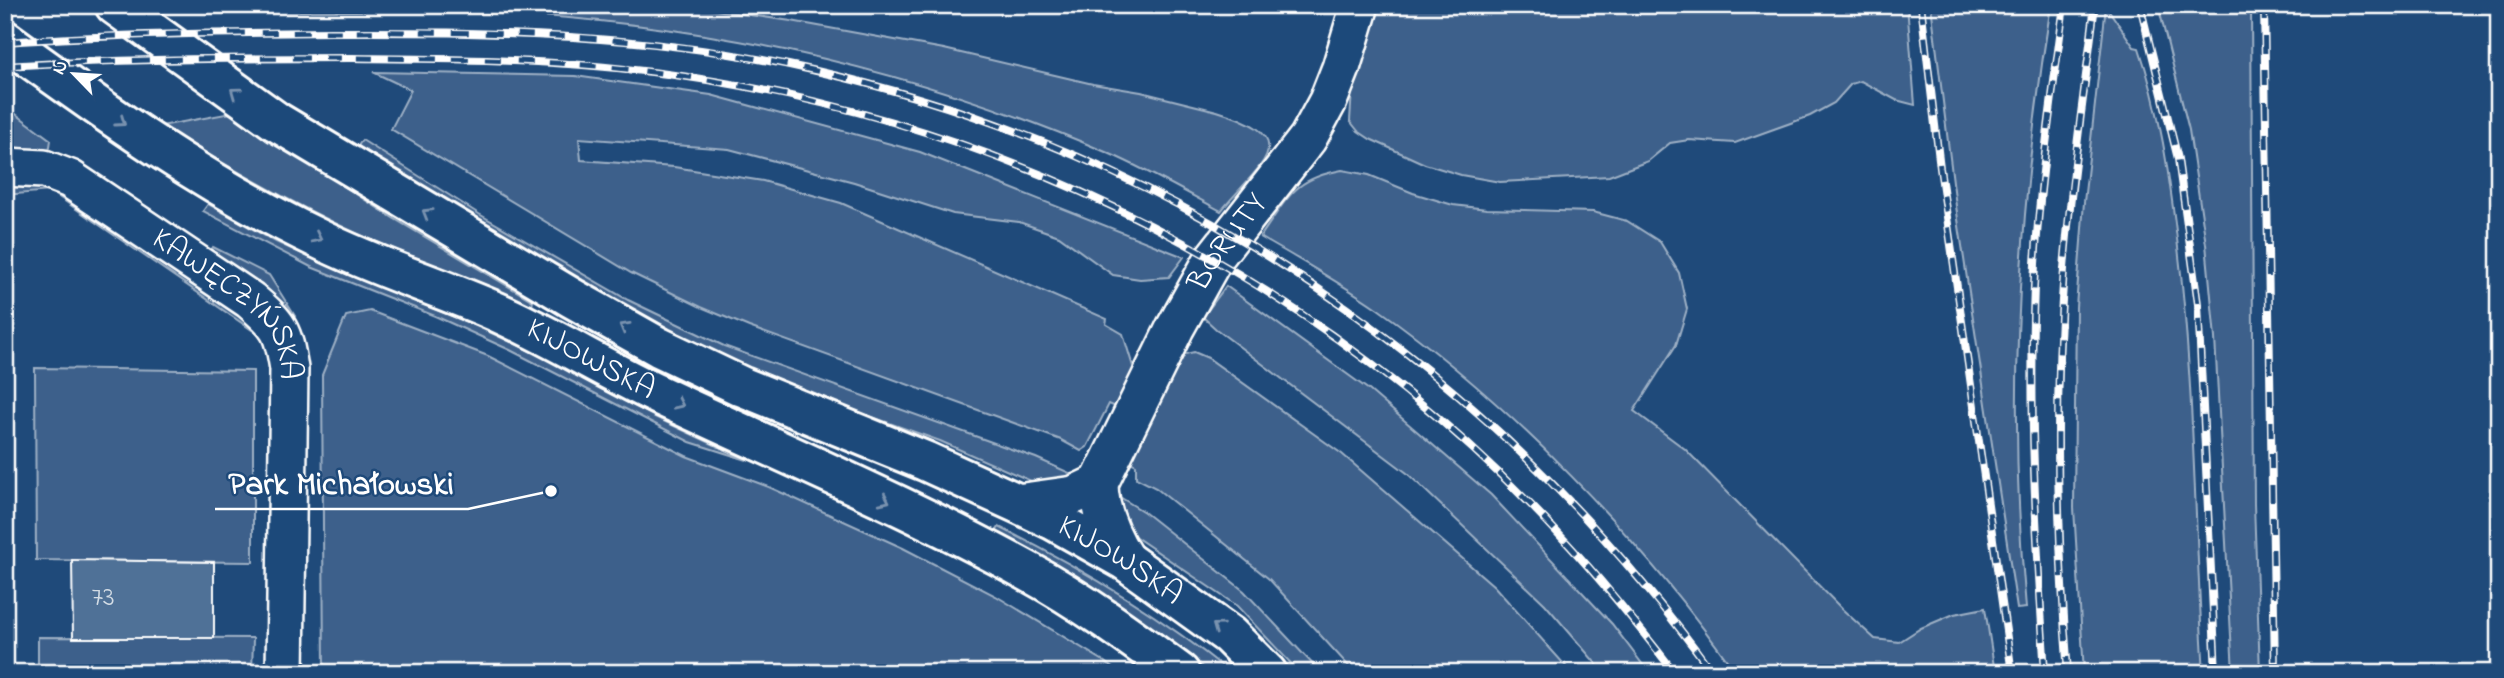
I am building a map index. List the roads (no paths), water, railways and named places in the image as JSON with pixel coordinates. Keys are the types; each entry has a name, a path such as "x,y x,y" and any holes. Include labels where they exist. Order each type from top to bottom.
{"street":[{"name":"KIJOWSKA","path":"115,5 277,122 659,347 743,387 925,461 1017,503 1126,561 1229,635 1267,673"},
{"name":"BORUTY","path":"1100,483 1175,328 1214,258 1313,129 1341,68 1360,5"},
{"name":"KIJOWSKA","path":"5,40 133,130 257,207 319,240 497,312 654,393 930,521 1030,572 1106,618 1180,673"},
{"name":"KAWĘCZYŃSKA","path":"5,166 44,169 70,179 250,300 275,321 282,332 289,369 285,673"},
{"path":"1017,503 1074,495 1100,483 1099,497 1107,522 1114,542 1126,561"}],"railway":[{"path":"1921,5 1940,168 2012,673"},
{"path":"2045,673 2034,468 2033,315 2040,199 2064,5"},
{"path":"2068,673 2058,471 2061,320 2070,203 2095,5"},
{"path":"2140,5 2178,159 2198,304 2216,673"},
{"path":"2264,5 2275,673"},
{"path":"5,42 210,33 454,32 574,37 753,58 812,70 948,108 1078,157 1201,217 1318,289 1428,370 1530,462 1625,563 1713,673"},
{"path":"5,66 179,59 352,58 577,64 652,72 782,94 909,127 1033,171 1152,226 1265,290 1373,365 1473,449 1567,543 1675,673"}],"place":[{"name":"Park Michałowski","path":"551,491"}]}
